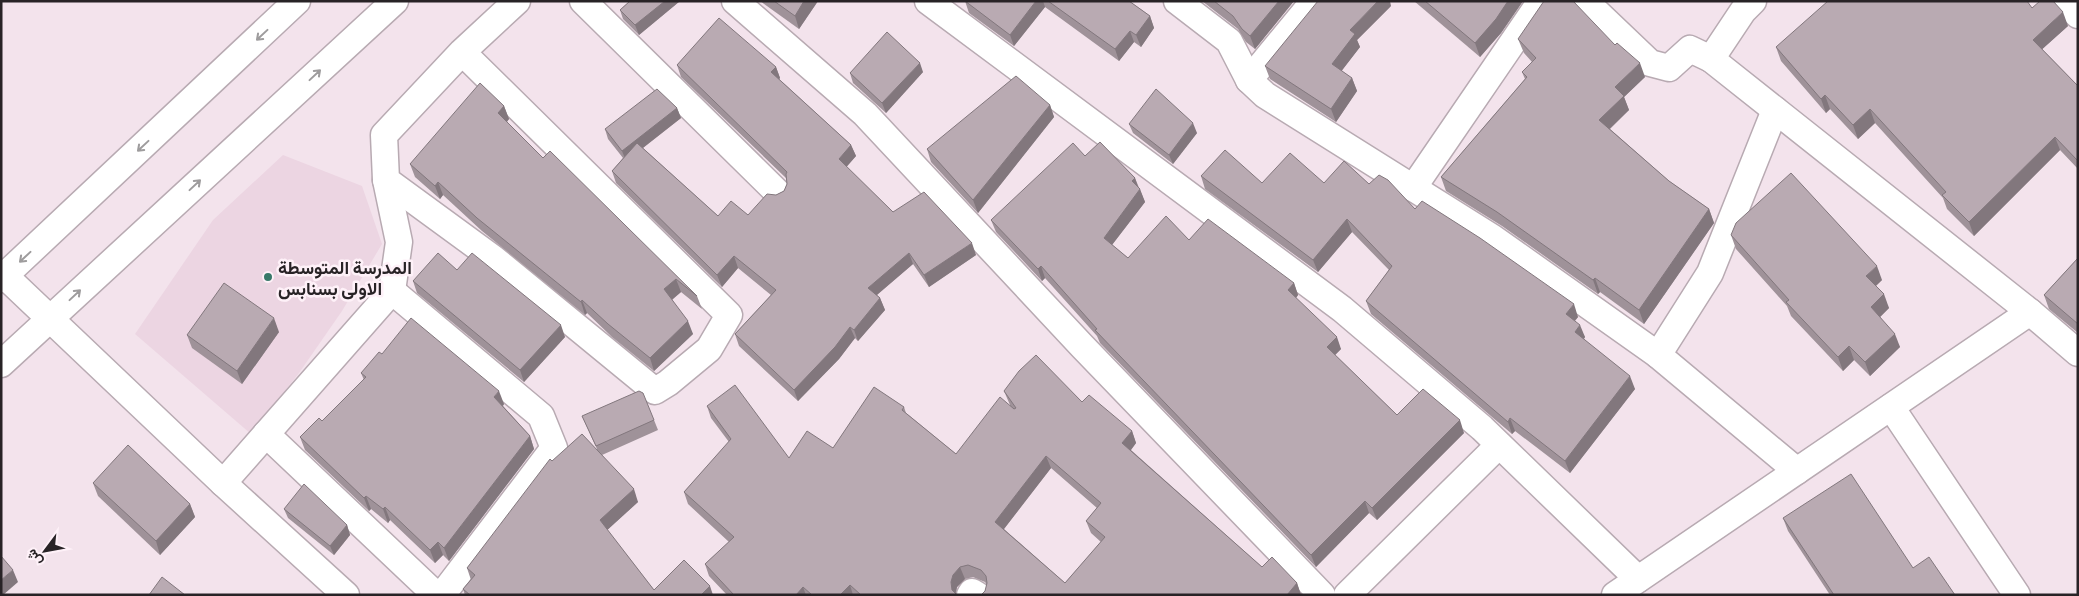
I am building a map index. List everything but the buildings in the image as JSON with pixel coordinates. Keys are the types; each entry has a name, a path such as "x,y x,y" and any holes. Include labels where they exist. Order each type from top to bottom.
{"street":[{"path":"298,1 3,278 50,318 223,483 346,595"},
{"path":"1,364 395,1"},
{"path":"223,483 392,291 399,242 386,180 384,135 462,52 517,1"},
{"path":"583,1 777,192"},
{"path":"735,1 865,114 1082,346 1322,595"},
{"path":"928,1 1342,309 1482,428 1638,579"},
{"path":"1177,1 1229,41 1249,80 1265,95 1493,238 1658,355 1797,471"},
{"path":"1249,80 1314,1"},
{"path":"1413,188 1541,1"},
{"path":"1586,1 1650,63 1669,68 1690,49 1711,59 2030,312 2078,353"},
{"path":"2064,1 2078,15"},
{"path":"1711,59 1743,5"},
{"path":"386,180 494,259 655,392 709,349 729,315 462,52"},
{"path":"1658,355 1710,273 1775,110"},
{"path":"392,291 541,416 554,448 442,595"},
{"path":"1615,595 2030,312"},
{"path":"1891,407 2017,595"},
{"path":"266,434 436,595"},
{"path":"1347,595 1498,445"},
{"path":"970,595 972,592 976,595"}],"shaded area":[{"name":"المدرسة المتوسطة الاولى بسنابس","path":"283,155 362,186 382,244 342,311 299,373 251,434 135,334 213,220"}],"place":[{"name":"المدرسة المتوسطة الاولى بسنابس","path":"268,277"}]}
